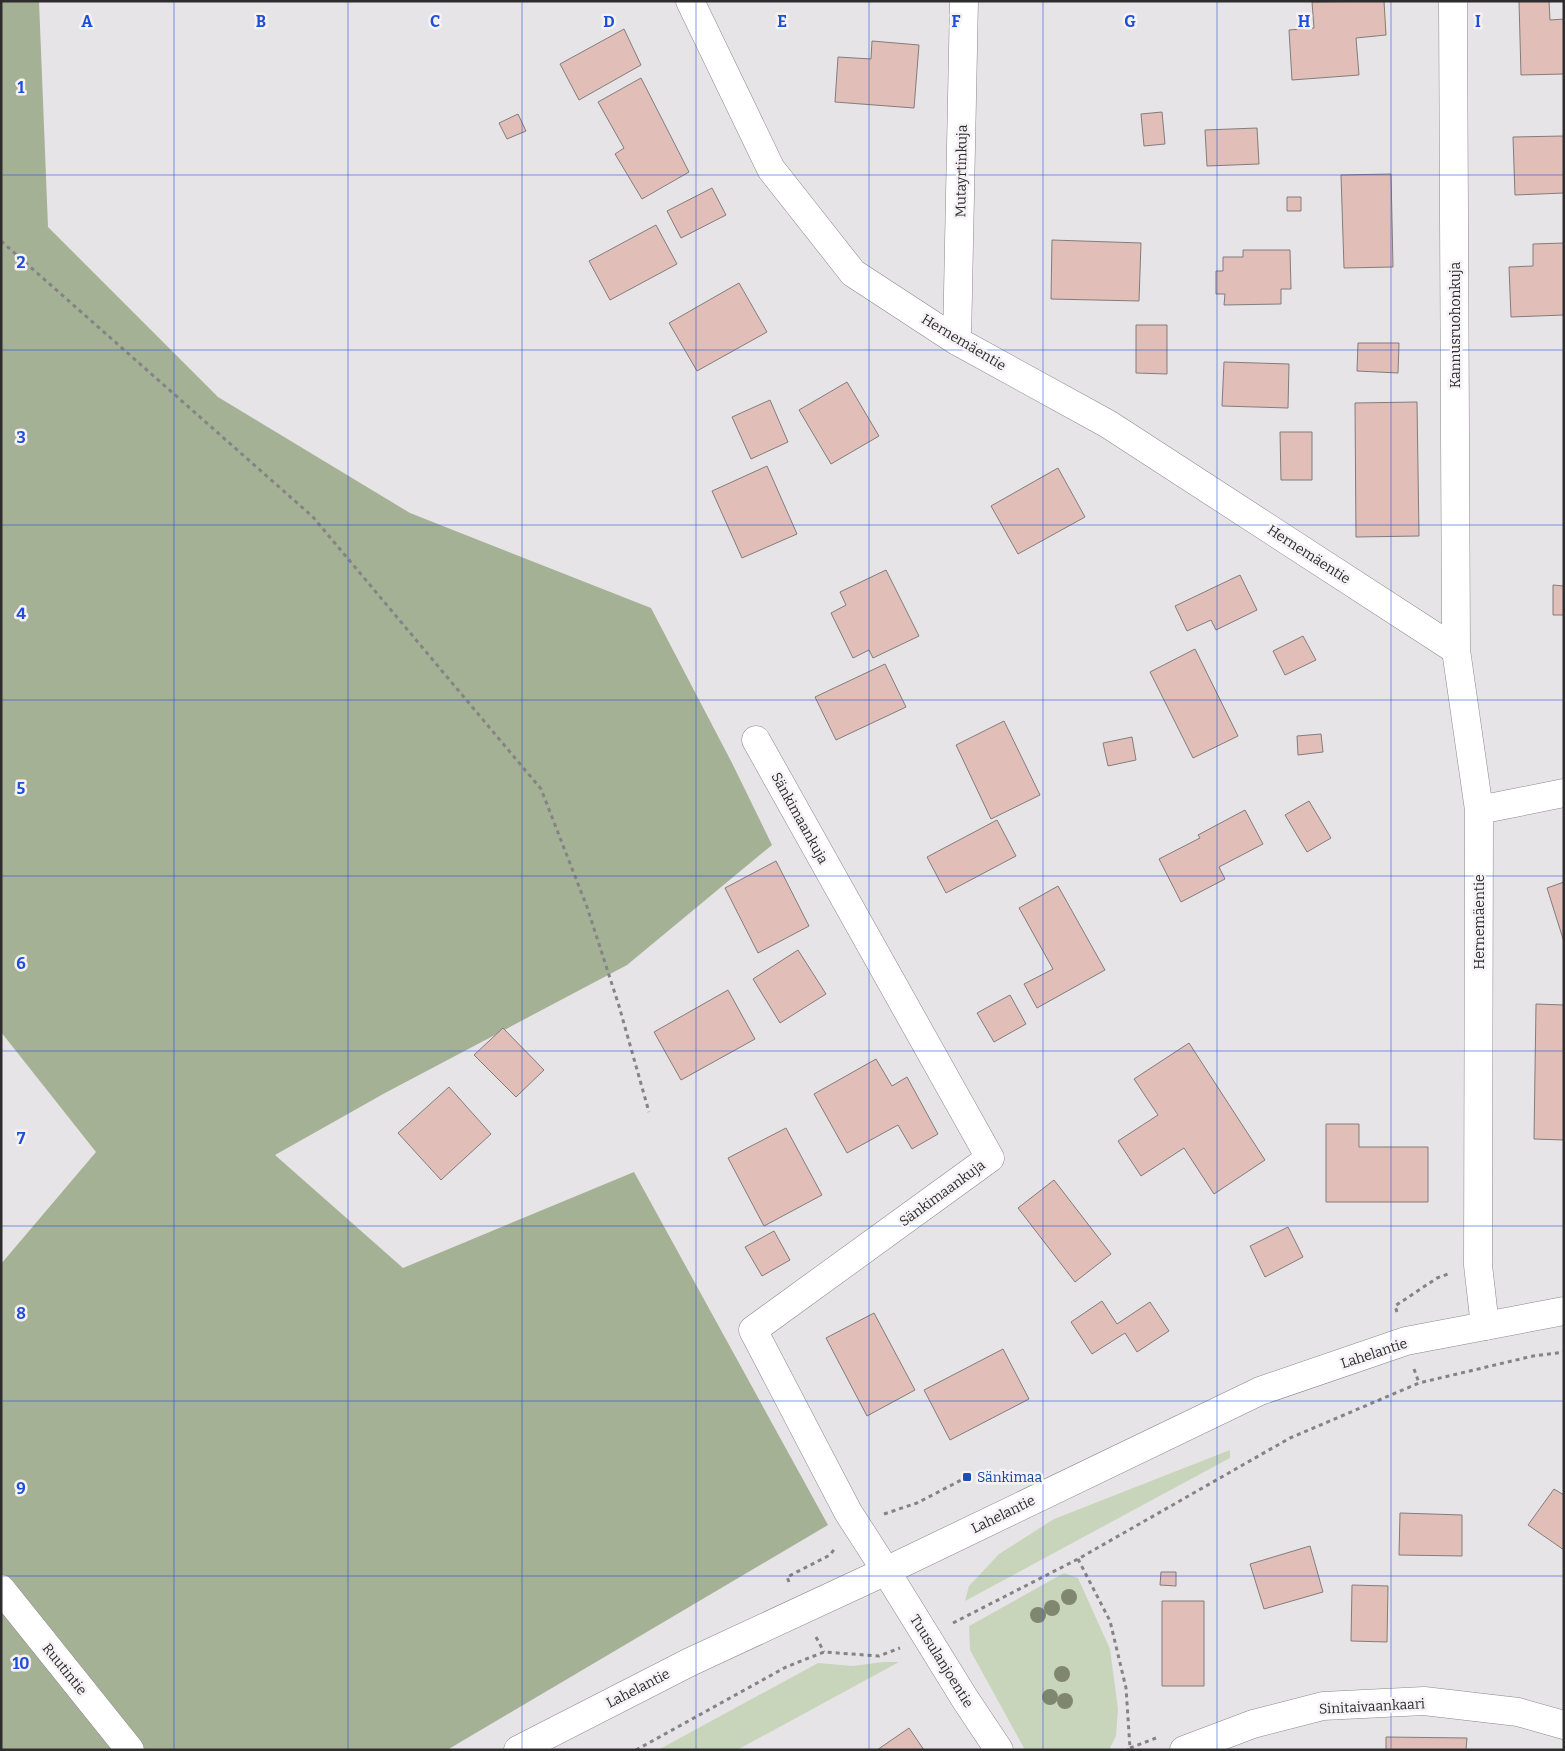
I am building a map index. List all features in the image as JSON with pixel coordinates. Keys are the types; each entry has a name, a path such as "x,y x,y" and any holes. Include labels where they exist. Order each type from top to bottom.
{"street":[{"name":"Hernemäentie","path":"690,1 771,169 853,273 958,341 1108,424 1456,650 1479,810 1478,1265 1485,1326"},
{"name":"Mutayrtinkuja","path":"958,341 964,1"},
{"name":"Kannusruohonkuja","path":"1453,1 1456,650"},
{"name":"Sänkimaankuja","path":"756,740 990,1158 753,1330 848,1512 886,1571"},
{"path":"1479,810 1564,793"},
{"name":"Lahelantie","path":"518,1750 690,1662 886,1571 1260,1391 1406,1341 1564,1311"},
{"name":"Tuusulanjoentie","path":"886,1571 999,1750"},
{"name":"Ruutintie","path":"1,1589 130,1750"},
{"name":"Sinitaivaankaari","path":"1184,1750 1253,1724 1323,1706 1424,1701 1518,1712 1564,1725"}],"path":[{"path":"1,241 313,517 541,789 587,907 619,1006 650,1112"},
{"path":"636,1750 786,1667 824,1652 879,1656 894,1651 1078,1559 1290,1438 1418,1383 1533,1356 1564,1352"},
{"path":"1078,1559 1110,1621 1126,1688 1130,1748 1128,1750"}],"green space":[{"path":"1,1 39,1 48,227 218,397 410,513 651,608 732,763 772,845 627,965 385,1093 275,1155 403,1268 634,1172 828,1525 447,1750 1,1750 1,1264 96,1152 1,1032"},
{"path":"1230,1450 1230,1458 965,1601 969,1586 999,1554 1054,1519"},
{"path":"1064,1573 1078,1578 1110,1649 1118,1709 1116,1736 1109,1750 1025,1750 970,1650 969,1626"},
{"path":"899,1662 737,1750 658,1750 818,1663 853,1666"}],"building":[{"path":"1384,1 1386,35 1356,38 1359,75 1292,80 1289,30 1314,28 1312,2"},
{"path":"1519,1 1549,1 1550,20 1564,19 1564,74 1521,75"},
{"path":"624,29 641,65 579,100 560,64"},
{"path":"872,41 919,45 914,108 835,102 838,57 871,59"},
{"path":"641,78 689,172 642,199 615,154 624,148 598,102"},
{"path":"1162,112 1165,144 1144,146 1141,114"},
{"path":"518,114 526,131 507,139 499,123"},
{"path":"1257,128 1259,164 1207,166 1205,130"},
{"path":"1564,136 1564,193 1515,195 1513,137"},
{"path":"1391,174 1393,267 1344,268 1341,175"},
{"path":"712,188 726,215 681,238 667,211"},
{"path":"1287,197 1301,197 1301,211 1287,211"},
{"path":"656,225 677,264 610,300 589,261"},
{"path":"1052,240 1141,243 1139,301 1051,299"},
{"path":"1564,243 1564,315 1511,317 1509,267 1533,266 1533,244"},
{"path":"1243,250 1290,250 1291,289 1281,289 1281,304 1224,305 1225,294 1216,294 1216,271 1223,271 1223,257 1243,257"},
{"path":"739,283 767,332 697,371 669,323"},
{"path":"1136,325 1167,325 1167,374 1136,373"},
{"path":"1358,343 1399,343 1398,373 1357,371"},
{"path":"1224,362 1289,364 1288,408 1222,406"},
{"path":"847,382 879,436 831,464 799,410"},
{"path":"770,400 788,442 751,459 732,417"},
{"path":"1417,402 1419,536 1356,537 1355,403"},
{"path":"1280,432 1312,432 1312,480 1281,480"},
{"path":"767,466 797,534 742,558 712,491"},
{"path":"1058,468 1085,517 1018,554 991,506"},
{"path":"886,570 919,636 873,658 869,650 853,658 831,613 846,605 840,592"},
{"path":"1240,575 1257,610 1216,630 1211,620 1187,631 1175,606"},
{"path":"1553,585 1564,586 1564,615 1553,615"},
{"path":"1303,636 1316,660 1285,675 1273,651"},
{"path":"1195,649 1238,736 1193,758 1150,672"},
{"path":"885,664 906,707 836,740 815,697"},
{"path":"1004,721 1040,795 991,819 956,745"},
{"path":"1321,734 1323,752 1298,755 1297,736"},
{"path":"1132,737 1136,760 1108,766 1103,743"},
{"path":"1309,801 1331,838 1307,852 1285,815"},
{"path":"1245,810 1263,844 1219,867 1225,879 1181,902 1159,859 1200,838 1198,835"},
{"path":"997,820 1016,856 946,893 927,857"},
{"path":"776,861 809,926 758,953 725,888"},
{"path":"1564,882 1564,942 1547,888"},
{"path":"1058,886 1105,970 1037,1008 1024,984 1053,969 1019,908"},
{"path":"798,950 826,994 780,1023 753,979"},
{"path":"728,990 755,1039 681,1080 654,1032"},
{"path":"1010,995 1026,1024 994,1042 977,1013"},
{"path":"1536,1004 1564,1005 1564,1140 1534,1139"},
{"path":"503,1028 544,1070 516,1097 474,1055"},
{"path":"1189,1043 1265,1160 1214,1194 1184,1148 1141,1176 1118,1141 1158,1115 1134,1079"},
{"path":"876,1059 892,1086 907,1077 938,1134 912,1149 898,1125 847,1153 814,1094"},
{"path":"449,1087 491,1134 441,1180 398,1133"},
{"path":"1326,1124 1359,1124 1359,1147 1428,1147 1428,1202 1326,1202"},
{"path":"786,1128 822,1195 764,1226 728,1158"},
{"path":"1054,1180 1111,1254 1075,1282 1018,1208"},
{"path":"1288,1227 1303,1257 1265,1277 1250,1246"},
{"path":"774,1231 790,1260 762,1276 745,1247"},
{"path":"1102,1301 1117,1324 1150,1302 1169,1331 1137,1352 1125,1333 1092,1354 1071,1322"},
{"path":"874,1313 915,1390 867,1416 826,1338"},
{"path":"1003,1349 1029,1399 950,1440 924,1390"},
{"path":"1554,1489 1564,1495 1564,1550 1528,1525"},
{"path":"1400,1513 1462,1515 1462,1556 1399,1555"},
{"path":"1310,1546 1323,1592 1264,1609 1250,1564"},
{"path":"1161,1572 1176,1572 1176,1586 1160,1585"},
{"path":"1352,1585 1388,1586 1387,1642 1351,1641"},
{"path":"1162,1601 1204,1601 1204,1686 1162,1686"},
{"path":"909,1728 924,1750 877,1750"},
{"path":"1386,1737 1467,1738 1466,1750 1386,1750"}],"place":[{"name":"Sänkimaa","path":"967,1477"}]}
